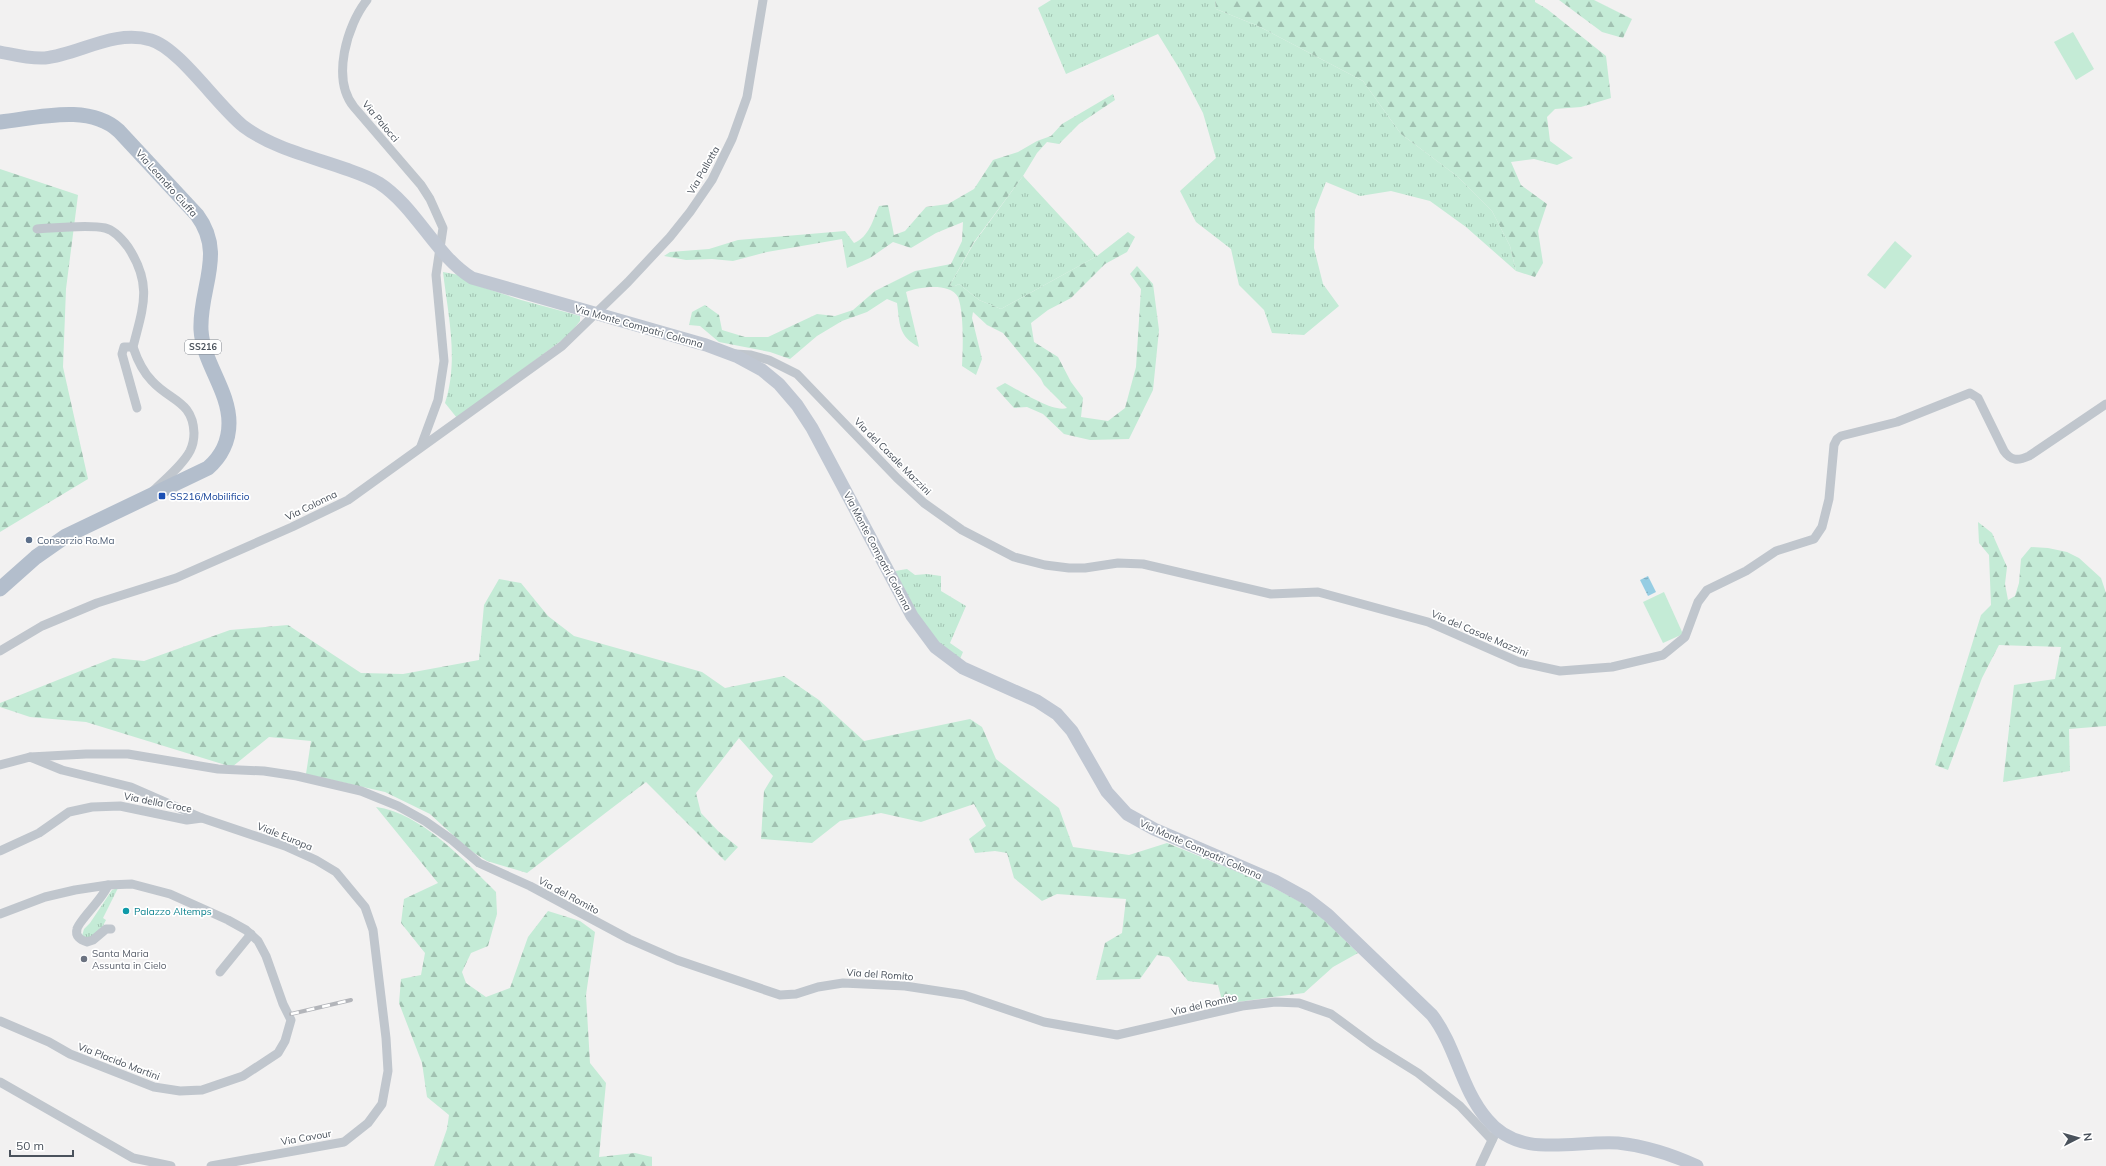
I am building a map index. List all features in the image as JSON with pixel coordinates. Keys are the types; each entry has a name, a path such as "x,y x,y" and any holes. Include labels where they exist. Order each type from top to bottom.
{"main road":[{"name":"Via Leandro Ciuffa","path":"0,122 74,115 91,116 107,122 119,132 191,208 207,231 211,245 211,257 201,315 201,333 206,354 226,403 229,422 227,438 220,453 208,468 62,538 33,559 0,589"}],"street":[{"name":"Via Palocci","path":"367,0 353,21 347,38 344,73 347,95 354,107 416,178 426,192 443,228 436,275 442,333 443,372 437,405 421,446"},
{"name":"Via Pallotta","path":"593,314 628,282 670,237 697,203 716,171 732,139 747,97 763,0"},
{"name":"Via Monte Compatri Colonna","path":"0,52 26,57 44,58 122,38 140,38 156,42 175,55 229,113 245,127 273,143 378,182 399,200 461,269 475,279 593,314 692,341 730,354 757,367 771,377 802,412 912,616 931,642 963,668 1030,698 1057,714 1076,737 1107,792 1118,805 1131,816 1154,829 1293,890 1328,915 1432,1014 1442,1030 1475,1103 1495,1135 1525,1144 1541,1146 1598,1143 1626,1144 1664,1154 1697,1166"},
{"path":"37,229 101,227 114,232 124,242 137,264 145,289 133,347 148,378 188,410 194,429 193,444 190,452 148,496"},
{"name":"Via Colonna","path":"0,651 42,626 97,603 176,578 348,500 421,446 556,351 593,314"},
{"path":"133,347 124,347 122,354 137,408"},
{"name":"Via del Casale Mazzini","path":"730,354 751,355 766,358 783,365 797,374 897,478 930,508 966,533 1014,557 1045,565 1069,568 1085,568 1118,563 1143,564 1271,594 1307,591 1320,592 1421,620 1462,636 1514,660 1533,666 1560,671 1612,667 1663,655 1686,637 1698,602 1707,590 1746,571 1776,551 1814,539 1823,524 1830,493 1834,443 1841,436 1897,422 1970,393 1978,398 2004,451 2010,458 2018,460 2029,456 2106,404"},
{"name":"Via del Romito","path":"30,757 121,754 225,770 264,771 330,783 390,802 437,828 479,863 530,886 629,939 677,960 777,994 796,994 818,987 842,983 905,986 964,995 1044,1022 1117,1035 1248,1005 1289,1001 1314,1006 1334,1016 1373,1046 1424,1078 1495,1135"},
{"path":"0,765 30,757"},
{"name":"Viale Europa","path":"30,757 62,770 131,787 202,818 285,846 316,860 336,872 362,902 373,930 381,987 388,1071 385,1096"},
{"name":"Via della Croce","path":"0,851 39,832 69,812 96,806 124,806 187,820 202,818"},
{"name":"Via Placido Martini","path":"0,914 45,897 75,890 108,885 132,884 170,894 228,920 251,934 258,941 266,956 283,1004 291,1020 289,1031 278,1053 243,1076 222,1085 202,1090 180,1092 154,1087 70,1054 49,1042 0,1021"},
{"path":"108,885 105,893 78,926 77,933 80,940 87,942 94,940 106,929 111,929"},
{"path":"220,972 251,934"},
{"path":"0,1082 133,1158 171,1166"},
{"name":"Via Cavour","path":"211,1166 344,1142 368,1123 377,1112 385,1096"},
{"path":"1480,1166 1495,1135"}],"green space":[{"path":"1051,0 1215,0 1216,9 1258,26 1363,81 1401,134 1457,176 1492,211 1510,246 1516,271 1466,227 1430,201 1391,191 1360,196 1326,182 1315,210 1314,248 1323,284 1339,306 1304,335 1272,333 1264,310 1239,285 1231,249 1196,222 1180,191 1216,158 1203,113 1182,73 1158,34 1066,74 1038,8"},
{"path":"1215,0 1535,0 1535,2 1547,9 1606,56 1611,98 1581,107 1555,109 1547,117 1550,141 1573,158 1557,165 1534,159 1511,162 1521,185 1547,204 1538,231 1543,263 1535,277 1516,271 1510,246 1492,211 1457,176 1401,134 1363,81 1258,26 1216,9"},
{"path":"1559,0 1594,0 1632,19 1623,38 1602,32"},
{"path":"2073,32 2094,69 2076,80 2054,42"},
{"path":"1113,94 1115,100 1079,124 1059,144 1047,142 1037,153 1023,176 974,242 950,285 953,287 959,284 979,300 1001,309 1097,256 1128,232 1135,237 1127,252 1105,264 1071,298 1048,310 1031,323 1034,342 1058,357 1071,382 1083,398 1081,417 1108,421 1125,408 1136,367 1141,289 1130,274 1137,266 1153,284 1159,330 1153,390 1129,439 1090,440 1064,434 1043,414 1027,407 1014,408 996,388 1005,383 1044,404 1061,409 1067,408 1044,385 1041,379 1003,333 987,325 973,312 972,318 982,359 976,375 962,366 963,331 960,304 958,297 954,292 948,289 926,287 906,292 919,347 907,338 901,329 897,303 887,299 867,312 842,321 817,336 790,359 770,352 719,342 700,326 689,325 692,312 705,305 719,315 722,330 745,337 768,337 817,314 835,316 853,310 875,291 915,271 951,264 962,241 963,222 936,233 911,248 893,242 870,258 847,268 842,239 767,252 733,261 712,259 686,260 664,256 670,252 709,249 738,240 845,231 854,243 863,237 867,232 879,206 888,205 894,235 905,231 926,207 948,204 974,189 993,160 1018,152 1037,141 1051,136 1062,124"},
{"path":"0,169 78,195 66,289 63,367 88,479 0,532"},
{"path":"1023,176 1097,256 1001,309 979,300 959,284 953,287 950,285 974,243"},
{"path":"1895,241 1912,256 1885,289 1867,275"},
{"path":"443,272 459,275 479,286 521,300 580,316 580,321 569,335 457,418 445,403 449,387 452,354 450,321"},
{"path":"1978,522 1992,533 2007,567 2005,584 2008,600 2015,596 2019,583 2021,559 2031,547 2048,548 2067,552 2079,558 2101,578 2106,593 2106,726 2069,729 2070,771 2003,782 2014,685 2055,679 2061,647 1999,645 1982,678 1948,770 1935,765 1981,615 1991,605 1989,555 1979,543"},
{"path":"907,569 915,575 927,574 941,576 941,591 966,606 950,643 963,652 960,659 940,645 919,617 895,571"},
{"path":"499,579 521,583 548,616 574,636 702,672 725,688 784,676 819,700 864,741 970,719 982,727 996,759 1059,808 1073,847 1129,855 1167,843 1265,883 1312,908 1358,953 1333,967 1304,993 1223,1004 1218,985 1188,981 1169,957 1157,955 1140,979 1096,980 1105,943 1122,933 1126,899 1057,894 1042,901 1014,878 1007,853 995,851 975,853 969,839 986,826 974,804 921,822 881,813 840,821 812,843 761,839 764,791 773,776 739,738 696,793 701,813 718,831 738,847 725,861 646,782 527,873 487,861 468,849 430,814 385,792 306,774 311,741 269,737 232,767 86,722 30,717 0,707 0,703 113,658 144,661 230,630 288,625 361,673 403,674 479,660 484,605"},
{"path":"1664,592 1683,634 1663,643 1643,602"},
{"path":"376,807 393,811 409,818 425,828 456,853 496,892 497,914 488,946 471,953 462,972 466,983 486,997 510,988 528,937 548,911 580,921 595,932 586,995 590,1063 606,1083 599,1157 635,1153 652,1157 652,1166 434,1166 447,1129 449,1115 427,1097 422,1063 399,1003 401,979 421,975 425,953 401,923 404,899 438,883"},
{"path":"118,888 103,918 106,920 99,933 89,939 82,936 84,929 90,923 112,890"}],"water":[{"path":"1648,576 1656,592 1648,596 1640,580"}],"railway":[{"path":"291,1014 351,1000"}],"place":[{"name":"SS216/Mobilificio","path":"162,496"},
{"name":"Consorzio Ro.Ma","path":"29,540"},
{"name":"Palazzo Altemps","path":"126,911"},
{"name":"Santa Maria Assunta in Cielo","path":"84,959"}]}
